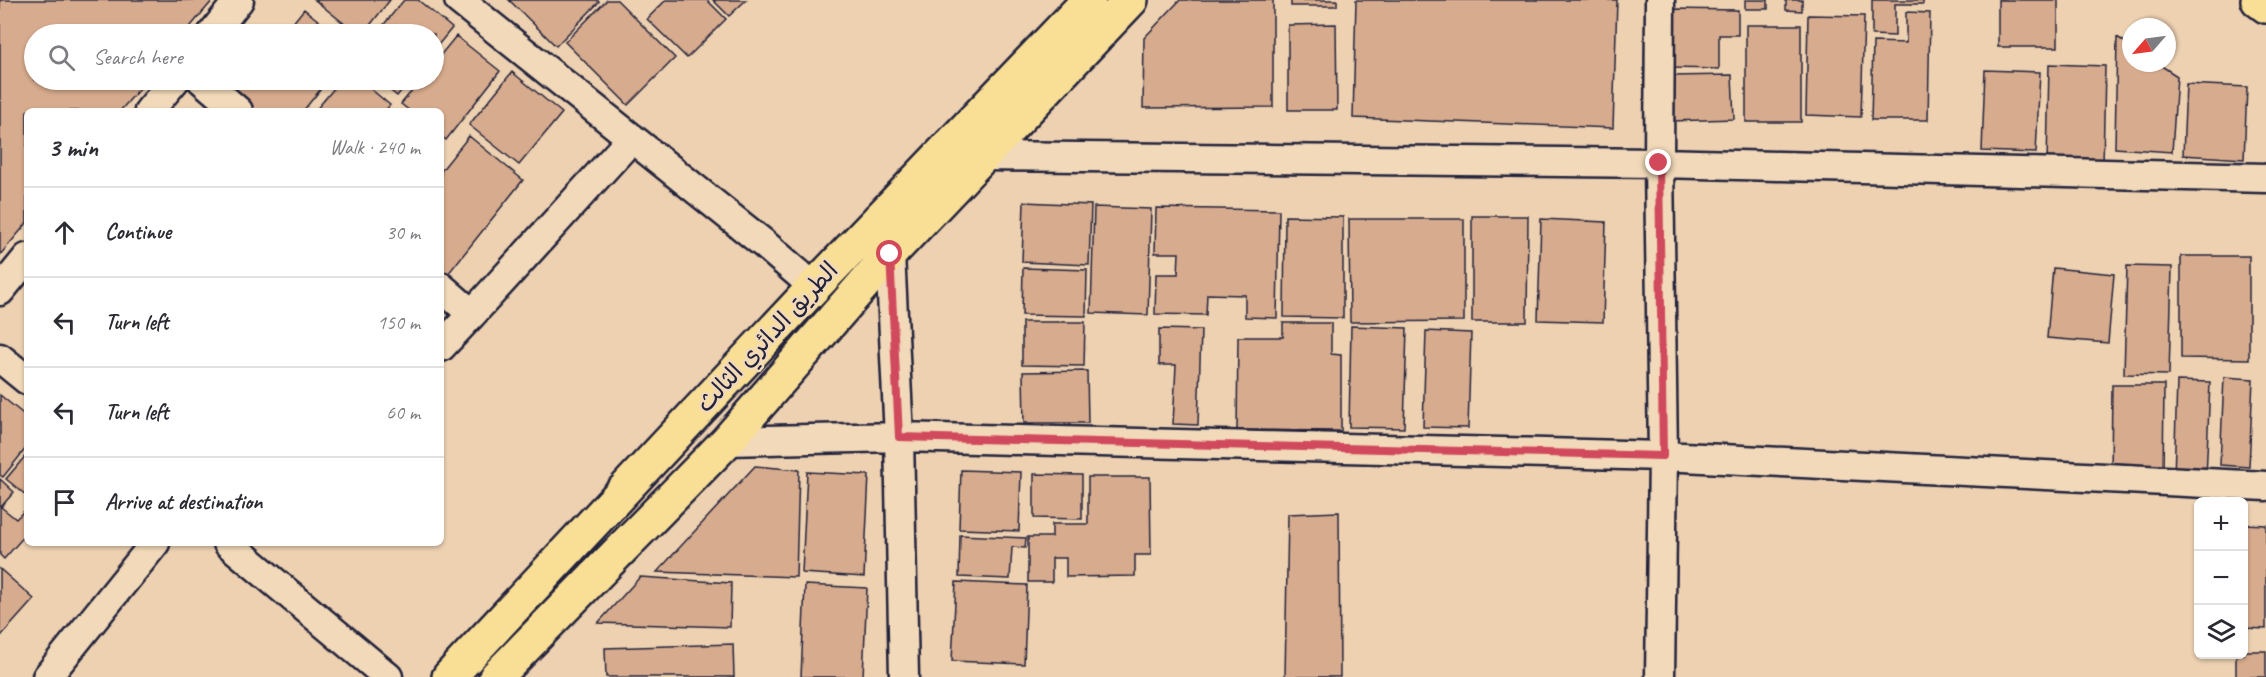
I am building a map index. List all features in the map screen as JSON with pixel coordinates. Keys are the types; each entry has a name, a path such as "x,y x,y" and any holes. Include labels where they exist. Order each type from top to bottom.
{"main road":[{"name":"الطريق الدائري الثالث","path":"449,677 814,287 1089,0"},
{"name":"الطريق الدائري الثالث","path":"496,677 727,441 890,254 1131,0"},
{"path":"2258,0 2266,6"}],"street":[{"path":"220,24 239,0"},
{"path":"459,0 763,243 814,287"},
{"path":"1660,0 1659,163 1663,456 1660,677"},
{"path":"152,108 167,90"},
{"path":"214,90 235,108"},
{"path":"444,344 632,138"},
{"path":"982,156 1659,163 2266,178"},
{"path":"890,254 899,437 904,677"},
{"path":"0,291 24,262"},
{"path":"444,290 472,315"},
{"path":"0,358 24,378"},
{"path":"727,441 899,437 1663,456 2266,486"},
{"path":"47,677 153,546"},
{"path":"241,547 388,677"}],"building":[{"path":"0,0 213,0 193,24 24,24 24,90 138,90 123,108 24,108 24,227 0,255"},
{"path":"315,0 390,0 371,24 345,24"},
{"path":"404,0 418,0 452,28 444,38 444,24 384,24"},
{"path":"509,0 597,0 599,2 556,46"},
{"path":"607,0 617,0 675,58 628,105 565,42"},
{"path":"666,0 707,0 726,19 687,58 647,19"},
{"path":"713,0 746,0 729,16"},
{"path":"1180,0 1273,0 1273,107 1143,108 1144,38"},
{"path":"1291,0 1337,0 1337,6 1291,6"},
{"path":"1356,0 1617,0 1613,128 1353,118"},
{"path":"1745,0 1768,0 1768,9 1745,9"},
{"path":"1786,0 1802,0 1802,11 1786,10"},
{"path":"1872,0 1923,0 1923,4 1895,4 1895,36 1872,35"},
{"path":"1998,0 2058,0 2058,47 1998,47"},
{"path":"304,9 323,24 292,24"},
{"path":"1672,9 1738,10 1738,35 1719,35 1719,69 1672,68"},
{"path":"1906,12 1930,13 1928,120 1871,120 1873,42 1906,43"},
{"path":"1808,15 1864,16 1861,117 1806,115"},
{"path":"1336,24 1337,110 1288,110 1288,25"},
{"path":"1746,25 1801,25 1801,122 1746,122"},
{"path":"456,36 500,71 446,140 444,138 444,108 406,108 401,104 413,90 444,90 444,51"},
{"path":"2117,37 2122,40 2122,72 2171,72 2177,76 2172,152 2115,148"},
{"path":"2049,64 2105,66 2103,167 2047,166"},
{"path":"1985,70 2040,72 2036,153 1982,151"},
{"path":"512,72 562,113 519,165 469,125"},
{"path":"1732,75 1734,119 1671,121 1670,76"},
{"path":"2186,84 2247,87 2244,159 2183,155"},
{"path":"230,90 320,90 305,108 245,108"},
{"path":"333,90 372,90 390,105 388,108 318,108"},
{"path":"390,90 402,90 397,96"},
{"path":"469,136 523,180 448,274 444,271 444,167"},
{"path":"1024,202 1091,205 1089,265 1022,262"},
{"path":"1094,207 1151,209 1148,315 1091,313"},
{"path":"1156,208 1279,210 1277,318 1245,317 1245,295 1207,294 1206,315 1155,314 1156,274 1178,274 1179,253 1155,253"},
{"path":"1285,216 1343,217 1343,318 1284,317"},
{"path":"1472,216 1528,216 1527,322 1472,322"},
{"path":"1349,219 1464,219 1464,321 1350,322"},
{"path":"1541,219 1606,222 1603,322 1538,320"},
{"path":"2181,256 2249,256 2249,359 2181,358"},
{"path":"2127,266 2172,267 2169,375 2124,374"},
{"path":"1023,268 1087,270 1086,316 1022,315"},
{"path":"2053,268 2114,274 2108,343 2047,338"},
{"path":"1022,322 1085,322 1084,366 1022,365"},
{"path":"1283,323 1331,323 1331,354 1341,355 1341,431 1237,430 1238,337 1283,337"},
{"path":"1351,326 1407,328 1404,428 1349,427"},
{"path":"1159,329 1201,330 1198,425 1173,424 1176,365 1159,365"},
{"path":"1426,331 1471,333 1468,428 1423,427"},
{"path":"1087,371 1088,423 1024,423 1023,372"},
{"path":"2224,377 2253,379 2249,467 2220,465"},
{"path":"2177,381 2210,382 2206,479 2174,478"},
{"path":"2112,385 2164,385 2163,477 2111,476"},
{"path":"0,395 24,415 24,451 3,477 0,475"},
{"path":"24,458 24,494 6,479"},
{"path":"755,466 799,470 796,577 657,572"},
{"path":"961,470 1021,472 1019,531 959,529"},
{"path":"807,472 869,475 864,577 802,573"},
{"path":"1034,474 1082,475 1082,519 1034,518"},
{"path":"1088,477 1150,477 1151,555 1135,555 1135,576 1066,577 1066,558 1052,558 1052,582 1028,582 1028,537 1052,537 1052,524 1088,524"},
{"path":"0,479 14,492 1,507 16,519 24,513 24,536 4,559 0,555"},
{"path":"1339,512 1340,677 1285,677 1288,514"},
{"path":"2248,524 2266,525 2266,629 2248,628"},
{"path":"960,535 1026,538 1025,548 1012,547 1010,579 959,577"},
{"path":"0,569 34,599 1,636 0,635"},
{"path":"640,577 731,583 730,627 598,623"},
{"path":"956,582 1027,585 1024,664 952,661"},
{"path":"805,585 867,588 863,677 801,677"},
{"path":"733,644 734,677 606,677 605,648"},
{"path":"2248,651 2266,651 2266,677 2236,677 2236,659 2248,659"}],"route":[{"path":"890,254 899,437 1663,456 1659,163"}]}
